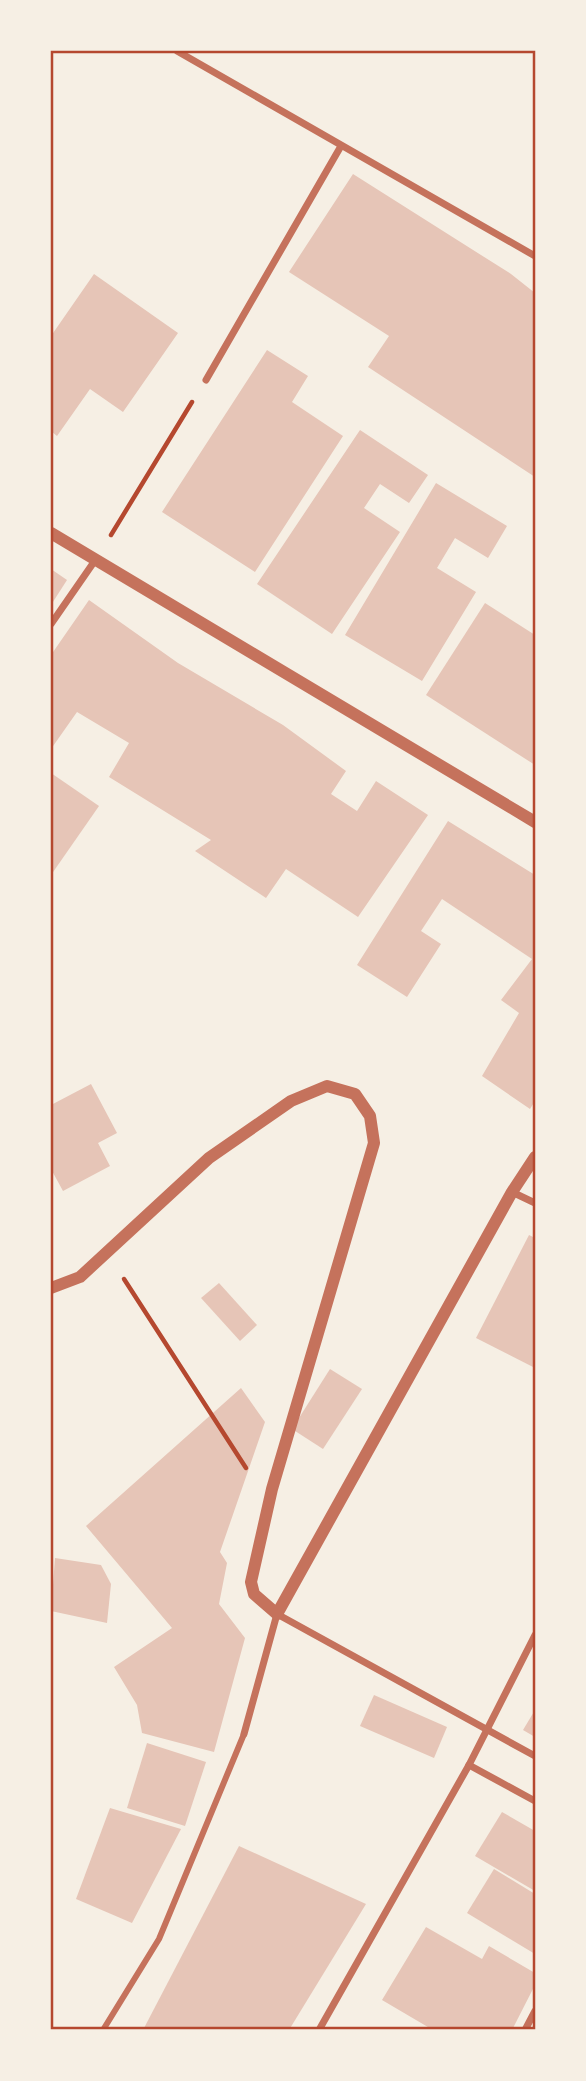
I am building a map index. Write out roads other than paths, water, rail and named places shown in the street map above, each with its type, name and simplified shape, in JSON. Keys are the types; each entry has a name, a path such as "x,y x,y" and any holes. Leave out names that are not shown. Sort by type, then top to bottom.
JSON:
{"street":[{"path":"177,51 535,257"},
{"path":"206,380 341,146"},
{"path":"51,533 535,822"},
{"path":"51,624 96,559"},
{"path":"51,1289 80,1277 209,1158 291,1101 327,1086 355,1094 370,1116 374,1143 272,1489 251,1582 254,1594 277,1614 535,1756"},
{"path":"103,2030 159,1939 244,1734 277,1614 512,1192 535,1157"},
{"path":"512,1192 535,1203"},
{"path":"319,2030 469,1765 535,1635"},
{"path":"469,1765 535,1801"},
{"path":"526,2030 535,2011"}]}
